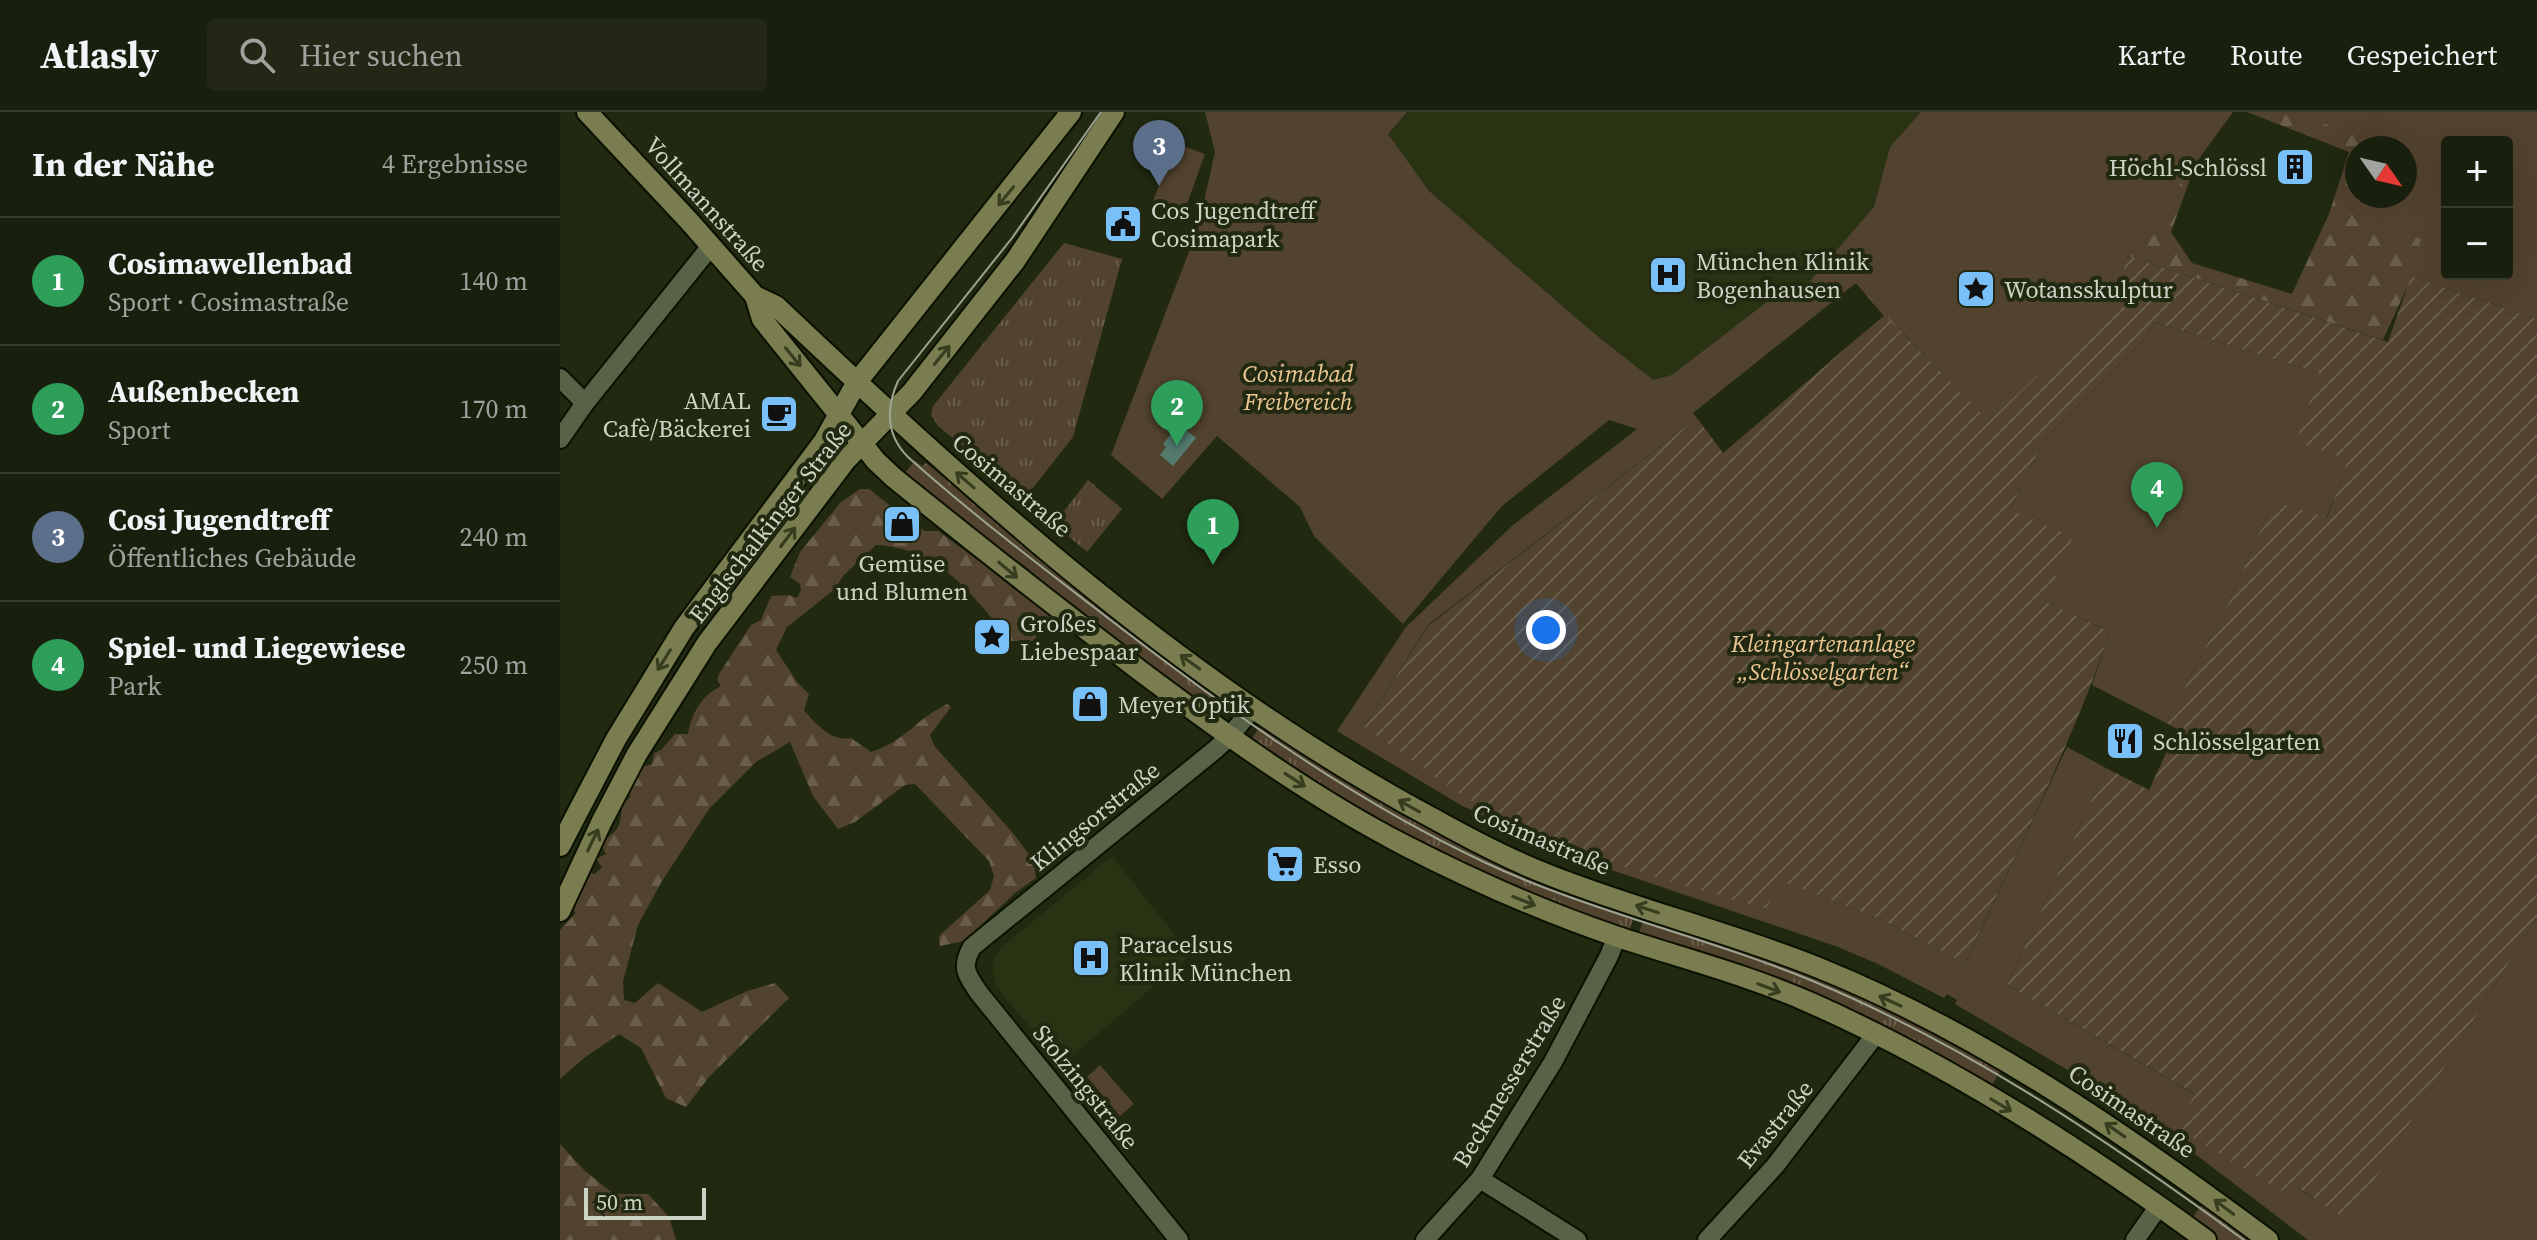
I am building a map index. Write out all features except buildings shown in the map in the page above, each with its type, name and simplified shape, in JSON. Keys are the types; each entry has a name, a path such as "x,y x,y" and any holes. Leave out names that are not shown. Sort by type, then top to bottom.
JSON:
{"main road":[{"name":"Vollmannstraße","path":"587,112 755,296 776,306 857,382"},
{"name":"Englschalkinger Straße","path":"560,846 612,747 684,628 824,441 857,382 1071,112"},
{"name":"Englschalkinger Straße","path":"560,911 602,821 664,710 707,643 835,475 950,346 1015,261 1114,112"},
{"name":"Vollmannstraße","path":"755,296 762,319 839,414"},
{"name":"Cosimastraße","path":"857,382 1024,532 1170,648 1253,708 1376,788 1440,823 1547,874 1749,941 1821,969 1974,1042 2081,1107 2268,1240"},
{"path":"839,414 893,477 1027,586 1229,737 1339,808 1404,845 1511,896 1617,936 1720,969 1794,997 1876,1034 2001,1105 2159,1206 2206,1240"},
{"path":"2159,1206 2179,1174"}],"street":[{"path":"560,439 585,403 711,246"},
{"path":"560,378 585,403"},
{"name":"Klingsorstraße","path":"965,959 972,947 1229,737 1253,708"},
{"name":"Beckmesserstraße","path":"1425,1240 1480,1179 1553,1062 1617,936"},
{"name":"Stolzingstraße","path":"965,959 966,972 979,993 1179,1240"},
{"name":"Evastraße","path":"1707,1240 1775,1166 1876,1034"},
{"path":"1480,1179 1577,1240"},
{"path":"2135,1240 2159,1206"}],"shaded area":[{"name":"München Klinik Bogenhausen","path":"1362,112 2040,112 1649,406 1448,231"},
{"name":"Paracelsus Klinik München","path":"1112,856 1191,955 1061,1065 996,986 993,961 1003,946"}],"green space":[{"name":"Cosimabad Freibereich","path":"1205,112 1407,112 1388,134 1429,191 1590,330 1653,380 1672,375 1776,295 1809,282 1874,207 1890,147 1921,112 2233,112 2128,256 2111,307 1988,422 1856,283 1693,413 1697,418 1428,625 1364,727 1478,804 1532,834 1766,909 1777,879 1880,919 1965,964 2067,747 2106,768 2007,985 2196,1095 2177,1128 2290,1196 2297,1188 2349,1220 2537,917 2537,1240 2308,1240 2170,1135 2095,1086 1955,1004 1957,1000 1947,994 1944,998 1838,947 1591,863 1530,839 1459,804 1337,731 1406,627 1513,525 1637,429 1609,420 1501,507 1403,624 1314,536 1300,507 1217,436 1162,499 1111,455 1198,228 1215,152"},
{"path":"2214,112 2171,232 2192,263 2292,294 2329,214 2345,164 2345,208 2417,208 2417,136 2345,136 2345,150 2247,112 2480,112 2454,136 2441,136 2441,274 2412,276 2383,340 2128,256 1830,361 1884,316 1856,283"},
{"path":"2285,112 2537,112 2537,319 2411,276 2421,239 2391,226 2372,213 2371,208 2417,208 2417,136 2363,136"},
{"path":"1175,143 1205,154 1183,215 1152,204"},
{"path":"1064,243 1122,259 1073,437 1025,498 938,426 931,415 933,406"},
{"name":"Kleingartenanlage „Schlösselgarten“","path":"2128,256 2388,342 2411,276 2537,319 2537,917 2349,1221 2298,1188 2291,1197 2176,1128 2195,1094 2007,985 2106,768 2149,790 2177,729 2166,723 2229,602 2273,501 2327,518 2348,459 2296,442 2319,373 2154,322 2145,339 2044,440 2010,509 2073,537 2045,601 2110,632 2060,759 1965,964 1880,919 1778,880 1767,909 1679,884 1534,834 1468,799 1364,727 1428,626 1697,418 1723,453 1885,315 1989,421 2111,306"},
{"path":"2154,322 2319,373 2349,459 2326,519 2273,501 2229,602 2166,723 2092,685 2110,632 2045,601 2010,509 2044,440 2145,339"},
{"path":"915,461 922,466 926,463 1050,563 1221,691 1206,711 1027,574 1030,570 1015,559 1011,561 902,476"},
{"path":"1088,480 1122,509 1087,552 1054,524"},
{"path":"860,489 869,489 925,531 938,531 1067,625 1065,636 1039,634 1033,641 1011,641 954,577 919,555 876,545 843,576 835,589 787,627 776,650 797,682 809,694 804,710 813,721 831,735 851,738 871,752 894,742 936,710 947,704 951,707 930,735 935,747 1013,833 1034,861 1036,878 1015,893 964,941 940,946 939,936 990,890 994,876 989,861 915,784 905,785 855,822 838,829 813,796 790,742 756,762 709,809 662,881 638,925 623,981 624,1000 635,1003 658,983 702,1012 747,991 775,983 789,998 709,1077 686,1107 666,1098 641,1048 619,1034 560,1079 560,930 575,914 574,903 579,888 584,888 587,872 595,874 602,867 596,859 606,854 600,842 617,828 622,805 631,796 627,793 636,773 652,764 654,753 661,750 675,734 688,734 698,706 721,686 717,680 719,674 751,625 761,620 771,596 797,598 800,584 790,577 800,552 841,502"},
{"path":"1261,725 1635,912 1628,936 1570,915 1402,837 1250,741"},
{"path":"1645,916 1710,935 1840,985 2003,1066 1988,1092 1950,1067 1637,938"},
{"path":"1100,1065 1134,1104 1120,1116 1087,1077"},
{"path":"560,1144 585,1171 614,1194 648,1194 669,1217 676,1240 560,1240"},
{"path":"2205,1200 2258,1240 2216,1240 2190,1221"}],"water":[{"path":"1179,424 1196,438 1173,466 1160,455 1166,447 1163,444"}],"tram line":[{"path":"1101,112 1012,238 898,381 891,401 890,420 895,439 908,457 998,532 1184,676 1280,744 1380,807 1431,836 1524,880 1774,966 1929,1036 1984,1066 2090,1132 2244,1240"}],"place":[{"name":"Höchl-Schlössl","path":"2295,167"},
{"name":"Cosi Jugendtreff","path":"1159,186"},
{"name":"Cos Jugendtreff Cosimapark","path":"1123,224"},
{"name":"München Klinik Bogenhausen","path":"1668,275"},
{"name":"Wotansskulptur","path":"1976,289"},
{"name":"AMAL Cafè/Bäckerei","path":"779,414"},
{"name":"Außenbecken","path":"1177,446"},
{"name":"Gemüse und Blumen","path":"902,524"},
{"name":"Spiel- und Liegewiese","path":"2157,528"},
{"name":"Cosimawellenbad","path":"1213,565"},
{"name":"Großes Liebespaar","path":"992,637"},
{"name":"Meyer Optik","path":"1090,704"},
{"name":"Schlösselgarten","path":"2125,741"},
{"name":"Esso","path":"1285,864"},
{"name":"Paracelsus Klinik München","path":"1091,958"}]}
